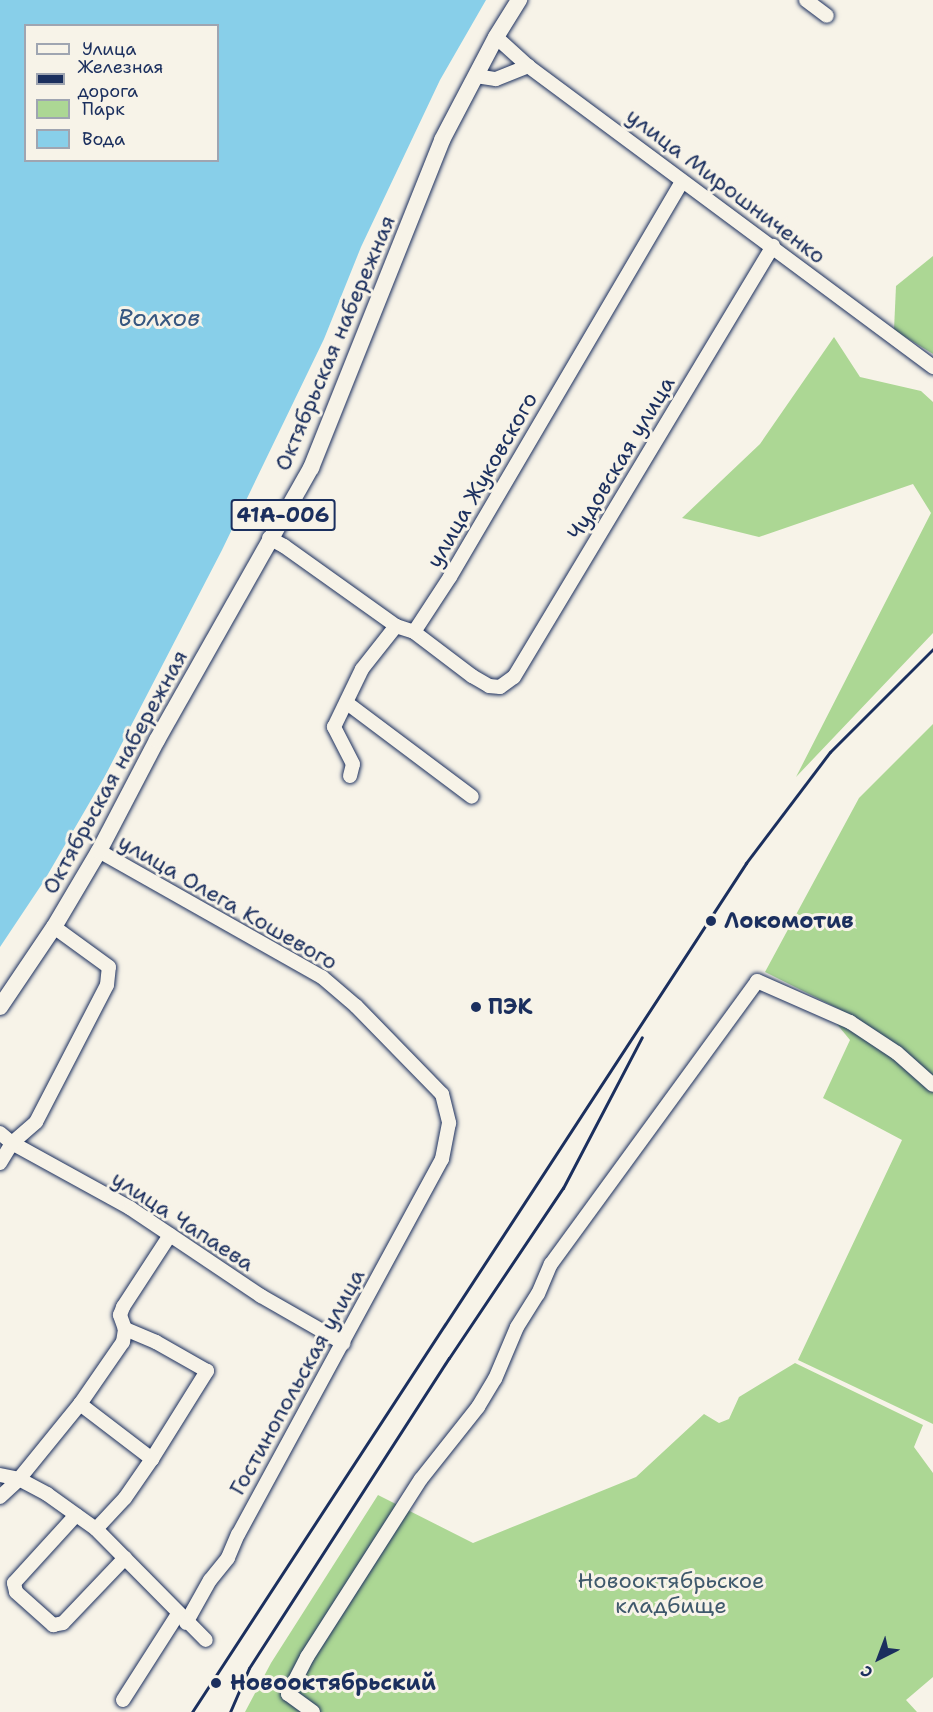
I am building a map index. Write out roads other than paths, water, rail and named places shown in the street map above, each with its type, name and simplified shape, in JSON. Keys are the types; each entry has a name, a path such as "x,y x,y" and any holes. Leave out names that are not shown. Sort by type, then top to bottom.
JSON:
{"main road":[{"name":"Октябрьская набережная","path":"0,1007 54,927 99,851 157,740 269,538 311,468 442,140 495,37 519,0"}],"street":[{"path":"806,0 827,16"},
{"name":"улица Мирошниченко","path":"495,37 528,66 682,182 773,246 933,368"},
{"path":"476,76 496,79 528,66"},
{"name":"улица Жуковского","path":"414,632 455,567 682,182"},
{"name":"Чудовская улица","path":"414,632 472,676 489,686 500,687 514,677 773,246"},
{"path":"269,538 284,546 396,626 414,632"},
{"path":"350,776 353,764 334,727 362,669 396,626"},
{"path":"347,703 472,797"},
{"name":"улица Олега Кошевого","path":"99,851 322,976 356,1006 442,1094 449,1123 442,1159"},
{"path":"0,1163 12,1143 36,1122 107,985 109,967 54,927"},
{"path":"313,1712 288,1694 307,1657 422,1479 478,1407 495,1379 518,1327 538,1294 551,1264 757,981 850,1022 897,1053 933,1085"},
{"name":"улица Чапаева","path":"0,1133 12,1143 130,1208 261,1296 343,1343"},
{"name":"Гостинопольская улица","path":"123,1700 228,1558 238,1534 442,1159"},
{"path":"0,1497 19,1479 80,1404 123,1342 125,1329 120,1315 123,1307 170,1235"},
{"path":"96,1529 125,1498 207,1371 156,1342 125,1329"},
{"path":"80,1404 152,1459"},
{"path":"0,1475 19,1479 47,1494 96,1529 206,1640"},
{"path":"76,1515 14,1583 16,1592 23,1599 53,1625 63,1623 125,1558"}],"water":[{"name":"Волхов","path":"0,0 486,0 440,80 361,247 324,339 222,550 105,776 44,881 0,947"}],"railway":[{"path":"192,1712 746,863 830,752 933,649"},
{"path":"230,1712 249,1668 449,1358 563,1188 642,1037"}],"place":[{"name":"Локомотив","path":"711,921"},
{"name":"ПЭК","path":"476,1007"},
{"name":"Новооктябрьский","path":"216,1683"}],"park label":[{"name":"Новооктябрьское кладбище","path":"671,1592"}]}
